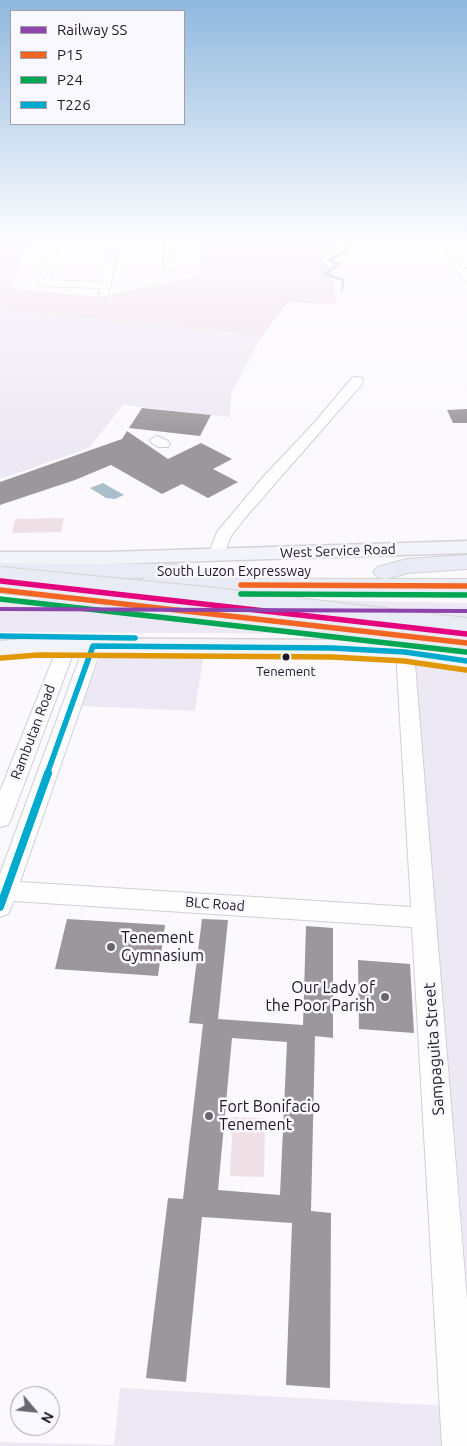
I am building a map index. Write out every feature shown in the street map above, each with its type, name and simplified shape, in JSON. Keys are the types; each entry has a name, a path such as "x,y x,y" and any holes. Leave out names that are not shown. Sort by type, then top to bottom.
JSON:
{"highway":[{"path":"386,572 407,566 467,562"},
{"name":"South Luzon Expressway","path":"0,570 467,571"},
{"path":"0,580 156,595 467,631"},
{"path":"41,584 467,600"},
{"name":"South Luzon Expressway","path":"0,585 467,586"},
{"path":"0,590 55,594 199,614 467,643"}],"main road":[{"name":"West Service Road","path":"0,558 216,556 467,546"},
{"path":"0,636 331,639 405,643 467,652"},
{"path":"0,649 26,646 332,648 405,652 467,661"}],"street":[{"path":"216,556 223,536 239,515 357,381"},
{"name":"Rambutan Road","path":"0,819 67,646"},
{"name":"Rambutan Road","path":"3,899 93,646"},
{"name":"Sampaguita Street","path":"405,652 425,918 460,1331 460,1446"},
{"name":"BLC Road","path":"3,899 425,918"}],"shaded area":[{"path":"0,304 286,304 262,336 0,309"},
{"path":"0,309 262,336 231,394 230,417 123,405 89,448 0,479"},
{"path":"64,518 61,532 12,533 15,519"},
{"path":"0,598 467,603 467,635 0,632"},
{"path":"102,652 204,653 195,711 81,706"},
{"path":"424,661 467,668 467,1281 420,736 416,666"},
{"path":"233,1117 265,1118 264,1177 230,1176"},
{"path":"120,1388 449,1406 450,1446 0,1446 0,1442 114,1445"}],"water":[{"path":"103,483 124,495 115,499 106,498 90,488"}],"building":[{"path":"142,408 211,415 200,436 129,428"},
{"path":"467,409 467,423 453,423 447,410"},
{"path":"127,431 168,459 201,443 232,459 213,469 238,482 208,498 182,484 162,494 111,465 75,480 0,505 0,482 122,439"},
{"name":"Tenement Gymnasium","path":"67,919 165,925 158,976 55,969"},
{"name":"Fort Bonifacio Tenement","path":"202,919 228,920 218,1019 303,1025 306,926 333,928 333,1038 315,1036 311,1211 331,1213 330,1388 286,1385 292,1223 202,1217 186,1382 146,1378 168,1198 183,1199 203,1024 189,1023","holes":["232,1038 287,1042 280,1195 218,1190"]},
{"name":"Our Lady of the Poor Parish","path":"358,960 410,964 414,1033 359,1029"}],"rail line":[{"name":"SS","path":"0,609 467,611"}],"transit line":[{"path":"1,581 467,634"},
{"name":"P15","path":"241,585 467,586"},
{"name":"P15","path":"0,590 467,643"},
{"name":"P24","path":"241,594 467,595"},
{"name":"P24","path":"0,599 466,652"},
{"name":"T226","path":"0,636 135,638"},
{"name":"T226","path":"0,907 93,646 332,648 405,652 467,661"},
{"path":"1,658 38,655 332,657 404,661 466,670"}],"place":[{"name":"Tenement","path":"286,657"},
{"name":"Tenement Gymnasium","path":"111,947"},
{"name":"Our Lady of the Poor Parish","path":"385,997"},
{"name":"Fort Bonifacio Tenement","path":"209,1116"}]}
